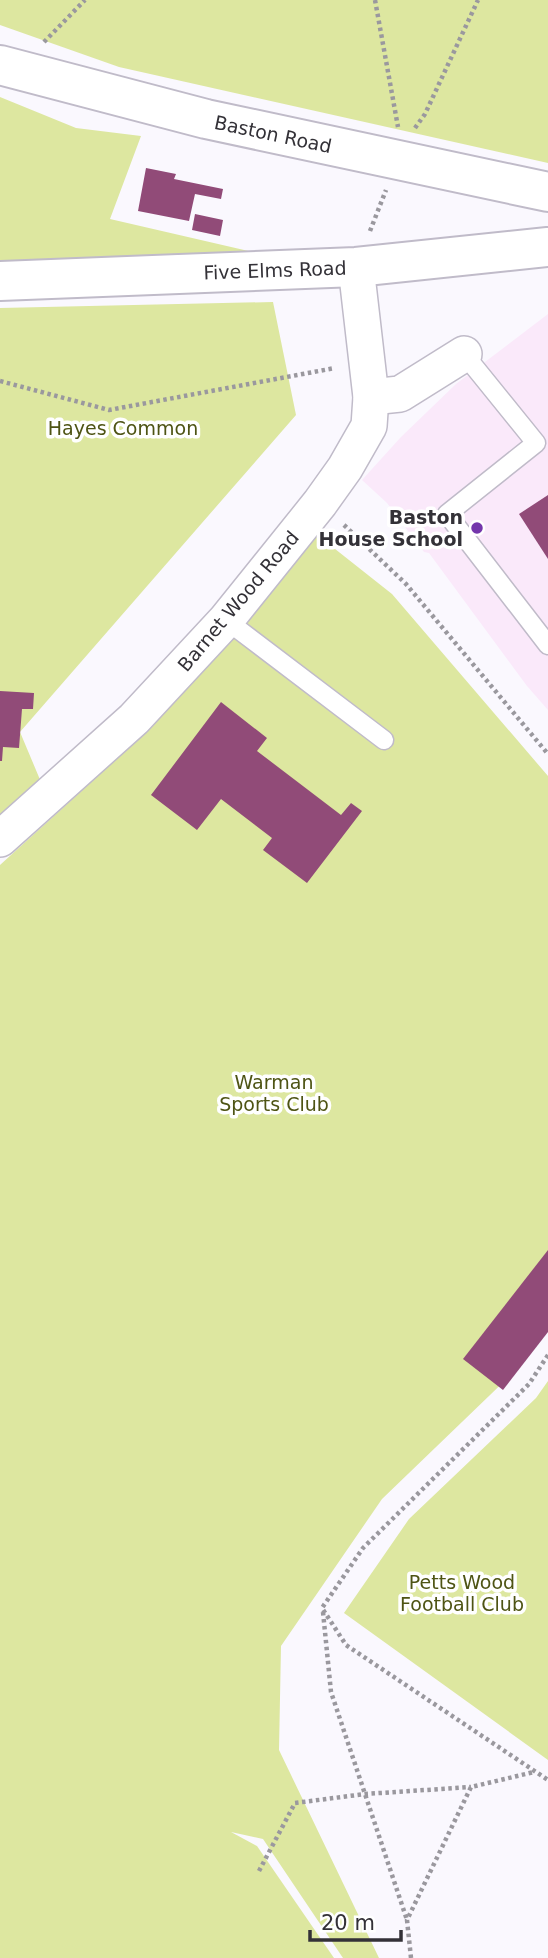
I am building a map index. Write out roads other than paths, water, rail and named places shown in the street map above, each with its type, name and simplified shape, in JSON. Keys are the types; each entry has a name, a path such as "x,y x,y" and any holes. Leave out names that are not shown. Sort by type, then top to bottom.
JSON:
{"main road":[{"name":"Baston Road","path":"0,65 232,125 548,192"},
{"name":"Five Elms Road","path":"0,281 356,267 548,247"}],"street":[{"name":"Barnet Wood Road","path":"0,839 134,719 226,620 345,468 369,425 371,397 356,267"},
{"path":"371,397 400,394 464,354"}],"lane":[{"path":"464,354 536,443 447,514 548,645"},
{"path":"226,620 384,740"}],"place":[{"name":"Baston House School","path":"477,528"}],"park label":[{"name":"Hayes Common","path":"123,428"},
{"name":"Warman Sports Club","path":"274,1093"},
{"name":"Petts Wood Football Club","path":"462,1593"}]}
